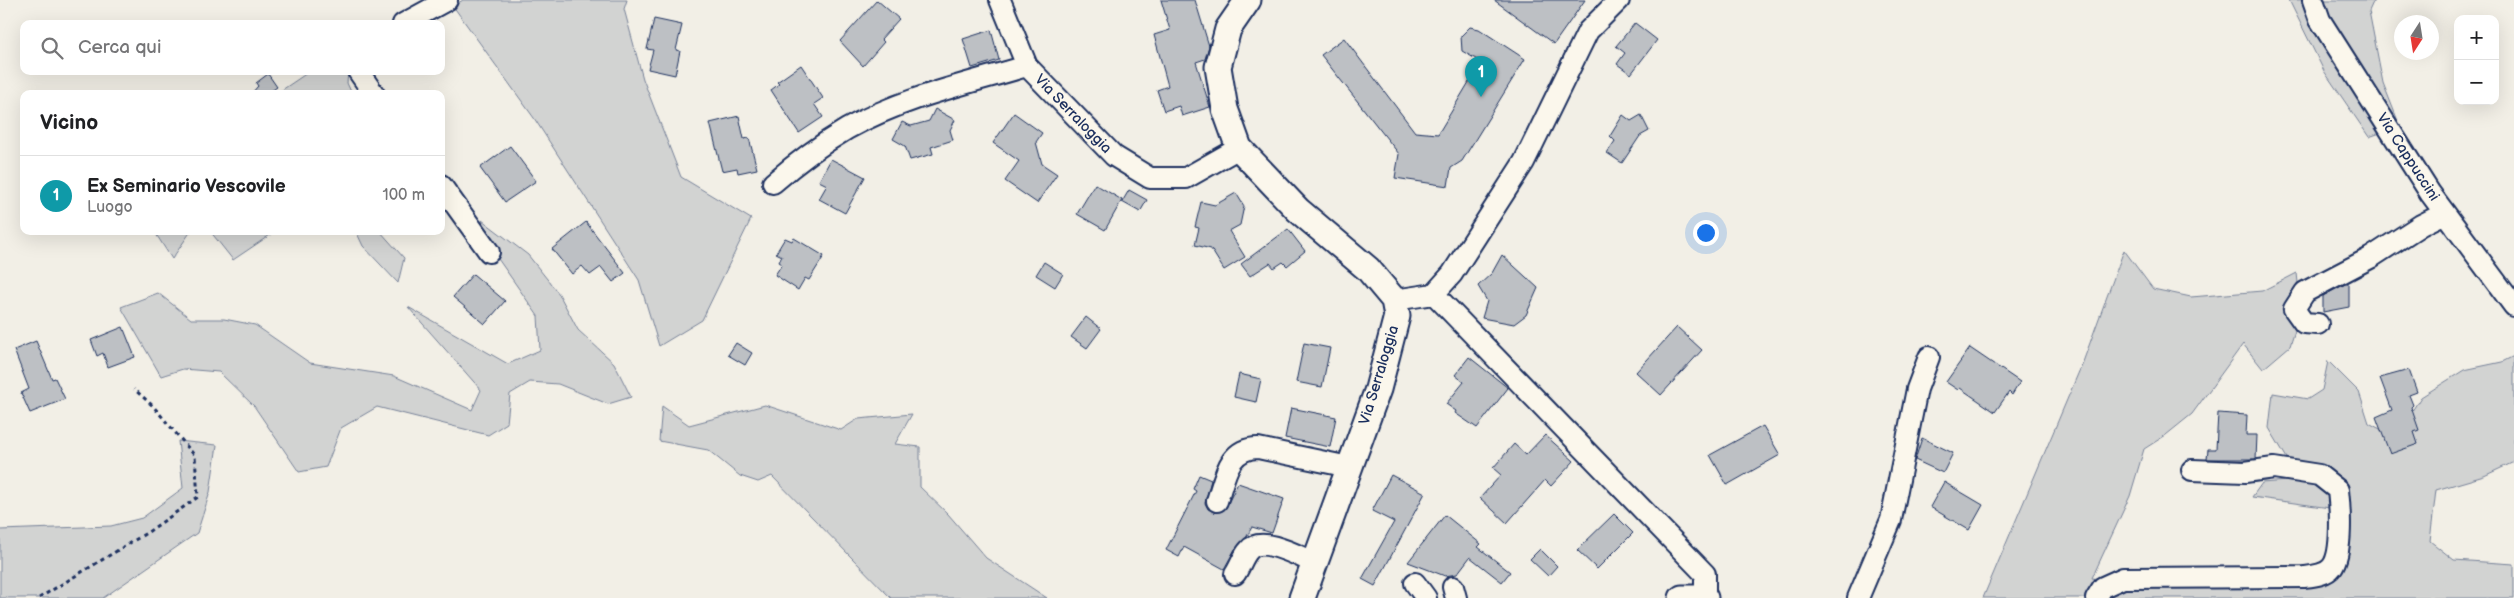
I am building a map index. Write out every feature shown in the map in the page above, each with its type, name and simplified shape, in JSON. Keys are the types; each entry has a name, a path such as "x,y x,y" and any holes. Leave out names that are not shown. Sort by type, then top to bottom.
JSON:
{"main road":[{"path":"1248,0 1228,29 1218,68 1225,109 1239,148 1298,210 1368,269 1394,300"},
{"name":"Via Serraloggia","path":"1302,598 1389,351 1397,316 1394,300"},
{"path":"1682,598 1705,598"}],"street":[{"path":"410,20 447,0"},
{"name":"Via Serraloggia","path":"1000,0 1027,66 1114,156 1150,178 1186,178 1239,148"},
{"path":"1394,300 1434,294 1452,274 1524,162 1588,30 1619,0"},
{"name":"Via Cappuccini","path":"2313,0 2320,20 2445,213 2514,306"},
{"path":"773,183 806,156 848,129 912,100 1027,66"},
{"path":"361,75 371,90"},
{"path":"445,191 489,252"},
{"path":"2318,324 2304,323 2294,309 2305,292 2370,258 2421,225 2445,213"},
{"path":"1434,294 1705,574 1705,598"},
{"path":"1858,598 1891,520 1916,389 1929,357"},
{"path":"1217,501 1230,463 1247,448 1258,448 1349,467"},
{"path":"2096,598 2103,587 2123,578 2304,577 2318,576 2332,568 2338,556 2338,490 2319,475 2274,468 2245,472 2192,470"},
{"path":"1235,574 1249,549 1262,544 1315,563"}],"path":[{"path":"39,598 148,532 198,498 195,456 153,406 134,389"}],"shaded area":[{"path":"463,0 627,0 624,9 643,79 681,177 751,219 702,320 659,346 639,280 534,118 453,6"},
{"path":"2289,0 2374,0 2369,11 2383,83 2400,126 2369,137 2324,71"},
{"path":"304,75 348,75 347,83 350,90 282,90"},
{"path":"482,220 528,255 559,294 578,330 614,363 631,397 608,404 558,384 530,382 510,394 507,423 488,435 377,407 341,428 326,467 299,472 254,406 219,372 183,369 161,376 121,307 158,293 191,319 224,319 255,325 310,363 394,376 472,410 481,390 408,307 508,364 540,350 538,316 489,246"},
{"path":"157,235 188,235 172,259"},
{"path":"213,235 270,235 233,260"},
{"path":"358,235 384,235 404,258 398,283 363,246"},
{"path":"2124,250 2153,289 2191,297 2262,291 2297,273 2301,312 2290,346 2263,369 2243,344 2192,414 2166,435 2144,449 2130,496 2092,578 2164,587 2325,583 2344,510 2252,497 2262,483 2300,480 2269,428 2273,393 2308,399 2322,390 2328,361 2359,392 2369,423 2395,437 2421,397 2464,370 2502,362 2514,356 2514,462 2484,476 2436,490 2430,541 2454,560 2514,564 2514,598 1983,598 2083,362"},
{"path":"765,405 841,430 858,419 912,414 895,444 920,447 920,487 948,514 986,558 1047,598 891,598 772,476 758,482 740,476 708,450 659,441 662,406 689,425"},
{"path":"178,441 217,445 210,492 197,533 103,598 0,598 0,530 111,526 142,518 183,488"}],"building":[{"path":"877,0 899,19 881,39 884,42 863,66 840,41"},
{"path":"1161,0 1195,0 1209,46 1205,59 1196,62 1210,107 1182,116 1179,106 1164,111 1157,90 1168,86 1154,35 1170,30"},
{"path":"1494,0 1585,0 1554,44"},
{"path":"654,19 682,25 676,50 680,51 675,75 648,69 653,50 647,49"},
{"path":"1635,23 1657,40 1631,74 1617,64 1625,53 1616,46"},
{"path":"1470,27 1479,29 1525,59 1462,161 1451,168 1448,186 1395,178 1399,154 1321,55 1344,38 1415,132 1438,134 1481,62 1462,51 1461,36"},
{"path":"991,30 999,60 972,68 963,39"},
{"path":"801,65 823,98 814,104 823,117 799,133 771,90 779,84 777,82"},
{"path":"269,75 277,87 273,90 254,90 258,86 256,83"},
{"path":"935,109 955,120 950,130 953,140 931,147 933,154 910,160 905,146 893,139 902,122 911,126 929,121"},
{"path":"1014,113 1042,133 1036,142 1042,164 1057,174 1037,203 1005,181 1019,161 993,143"},
{"path":"1623,115 1631,121 1641,115 1649,131 1640,136 1622,163 1607,153 1615,141 1610,136"},
{"path":"739,116 744,139 749,138 757,169 738,173 737,168 722,171 710,123"},
{"path":"510,146 536,181 505,202 480,168"},
{"path":"831,159 865,177 845,213 819,199 827,185 819,181"},
{"path":"1095,184 1122,200 1105,230 1077,214"},
{"path":"1129,190 1147,200 1140,212 1122,202"},
{"path":"1236,193 1244,206 1240,225 1229,231 1245,257 1224,270 1211,249 1195,245 1199,228 1195,227 1201,202 1215,205"},
{"path":"586,222 625,273 613,282 601,267 590,275 582,266 572,274 552,249"},
{"path":"1288,229 1305,251 1287,266 1283,262 1274,268 1270,263 1250,276 1241,264"},
{"path":"785,238 792,241 794,238 824,256 809,280 805,278 798,290 775,275 782,264 779,262 782,256 776,253"},
{"path":"1502,255 1538,288 1526,315 1514,324 1482,318 1487,301 1478,286 1492,273"},
{"path":"1044,262 1063,274 1055,287 1036,275"},
{"path":"473,274 505,301 485,324 453,297"},
{"path":"2345,284 2349,284 2349,307 2323,312 2323,296"},
{"path":"1086,317 1101,329 1087,348 1071,337"},
{"path":"123,327 135,357 108,367 103,353 97,356 91,340"},
{"path":"1677,327 1702,350 1661,395 1636,372"},
{"path":"36,341 52,379 55,378 65,399 30,413 21,393 29,389 14,350"},
{"path":"736,343 752,353 745,365 728,355"},
{"path":"1304,343 1330,348 1322,387 1296,382"},
{"path":"1970,348 2020,382 2012,395 2009,392 1995,412 1960,388 1958,390 1946,382"},
{"path":"1469,357 1508,388 1477,428 1455,413 1456,411 1446,404 1464,382 1455,375"},
{"path":"2409,370 2417,392 2409,395 2419,430 2414,432 2418,444 2390,454 2376,417 2392,410 2380,378"},
{"path":"1239,374 1261,379 1256,402 1234,397"},
{"path":"1291,408 1336,417 1330,447 1285,438"},
{"path":"2218,413 2247,415 2246,435 2257,435 2256,459 2207,459 2208,449 2216,449"},
{"path":"1763,426 1780,455 1727,485 1710,455"},
{"path":"1545,435 1574,461 1551,486 1545,480 1507,523 1480,498 1501,475 1493,468 1514,444 1526,455"},
{"path":"1922,438 1953,453 1943,473 1915,460"},
{"path":"1199,475 1211,480 1205,503 1208,509 1214,512 1225,509 1238,483 1284,499 1272,533 1252,527 1246,538 1235,549 1224,569 1184,547 1179,557 1166,550 1196,491 1193,489"},
{"path":"1391,475 1425,493 1375,586 1362,579 1394,522 1372,511"},
{"path":"1944,482 1983,505 1969,530 1930,507"},
{"path":"1614,514 1633,533 1597,569 1577,550"},
{"path":"1445,515 1481,544 1478,547 1510,572 1502,582 1470,557 1457,574 1445,576 1408,562"},
{"path":"1540,549 1557,566 1548,576 1530,559"}],"place":[{"name":"Ex Seminario Vescovile","path":"1481,97"}]}
